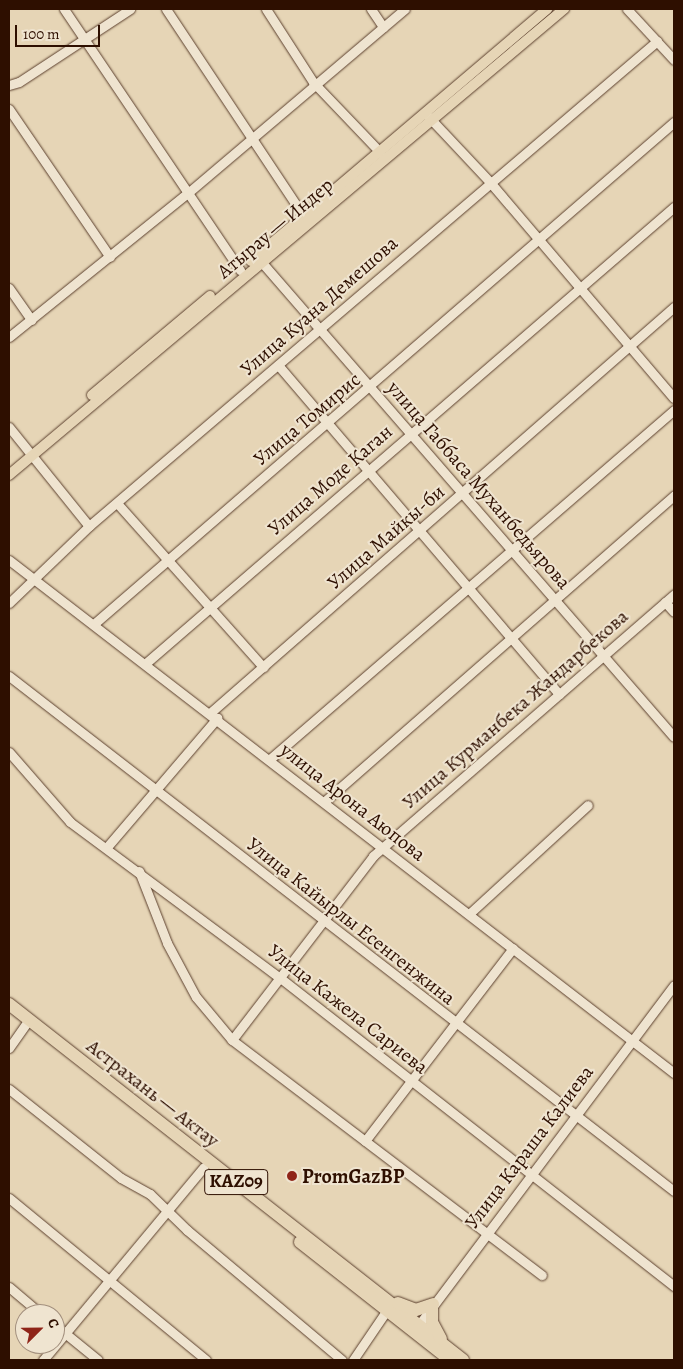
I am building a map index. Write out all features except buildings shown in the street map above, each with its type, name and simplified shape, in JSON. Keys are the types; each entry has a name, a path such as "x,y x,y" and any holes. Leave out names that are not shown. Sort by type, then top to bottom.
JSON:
{"highway":[{"name":"Астрахань — Актау","path":"9,1004 27,1023 204,1166 389,1307"},
{"name":"Астрахань — Актау","path":"9,1014 27,1023 416,1328 450,1360"},
{"path":"389,1307 416,1310 432,1305 432,1322 447,1347"},
{"name":"Астрахань — Актау","path":"416,1328 464,1360"}],"main road":[{"name":"Атырау — Индер","path":"9,475 28,453 240,270 259,259 304,217 380,152 429,117 547,9"},
{"name":"Атырау — Индер","path":"9,466 28,453 429,117 564,9"}],"street":[{"path":"64,9 240,270"},
{"path":"9,85 19,82 130,9"},
{"path":"166,9 304,217"},
{"path":"266,9 316,84 380,152"},
{"path":"371,9 383,27"},
{"path":"9,337 189,192 405,9"},
{"path":"627,9 674,60"},
{"name":"Улица Куана Демешова","path":"9,604 32,578 89,526 320,329 489,181 657,41"},
{"path":"9,109 110,257"},
{"path":"429,117 489,181 674,398"},
{"name":"Улица Томирис","path":"95,623 371,388 674,122"},
{"name":"Улица Моде Каган","path":"146,663 674,207"},
{"name":"улица Габбаса Муханбедьярова","path":"259,259 674,737"},
{"path":"9,288 32,320"},
{"name":"Улица Майкы-би","path":"107,847 214,715 263,667 674,307"},
{"path":"278,365 420,529 466,588 559,694"},
{"path":"270,759 674,410"},
{"path":"9,427 28,453 89,526"},
{"path":"325,801 556,601 674,495"},
{"path":"117,503 167,562 263,667"},
{"name":"улица Арона Аюпова","path":"9,560 95,623 325,801 382,848 674,1073"},
{"name":"Улица Курманбека Жандарбекова","path":"232,1040 279,977 382,848 674,594"},
{"path":"665,602 674,612"},
{"name":"Улица Кайырлы Есенгенжина","path":"9,676 322,922 674,1191"},
{"name":"Улица Кажела Сариева","path":"9,752 70,822 107,847 279,977 674,1286"},
{"path":"468,914 588,805"},
{"path":"138,871 167,943 196,997 232,1040 542,1275"},
{"path":"365,1141 454,1022 513,948"},
{"name":"Улица Караша Калиева","path":"416,1328 631,1039 674,985"},
{"path":"9,1048 27,1023"},
{"path":"9,1089 121,1178 167,1208 187,1230 342,1360"},
{"path":"43,1360 66,1334 107,1280 204,1166"},
{"path":"9,1198 206,1360"},
{"path":"9,1287 29,1304"},
{"path":"353,1360 389,1307"},
{"path":"66,1334 98,1360"}],"place":[{"name":"PromGazBP","path":"292,1176"}]}
